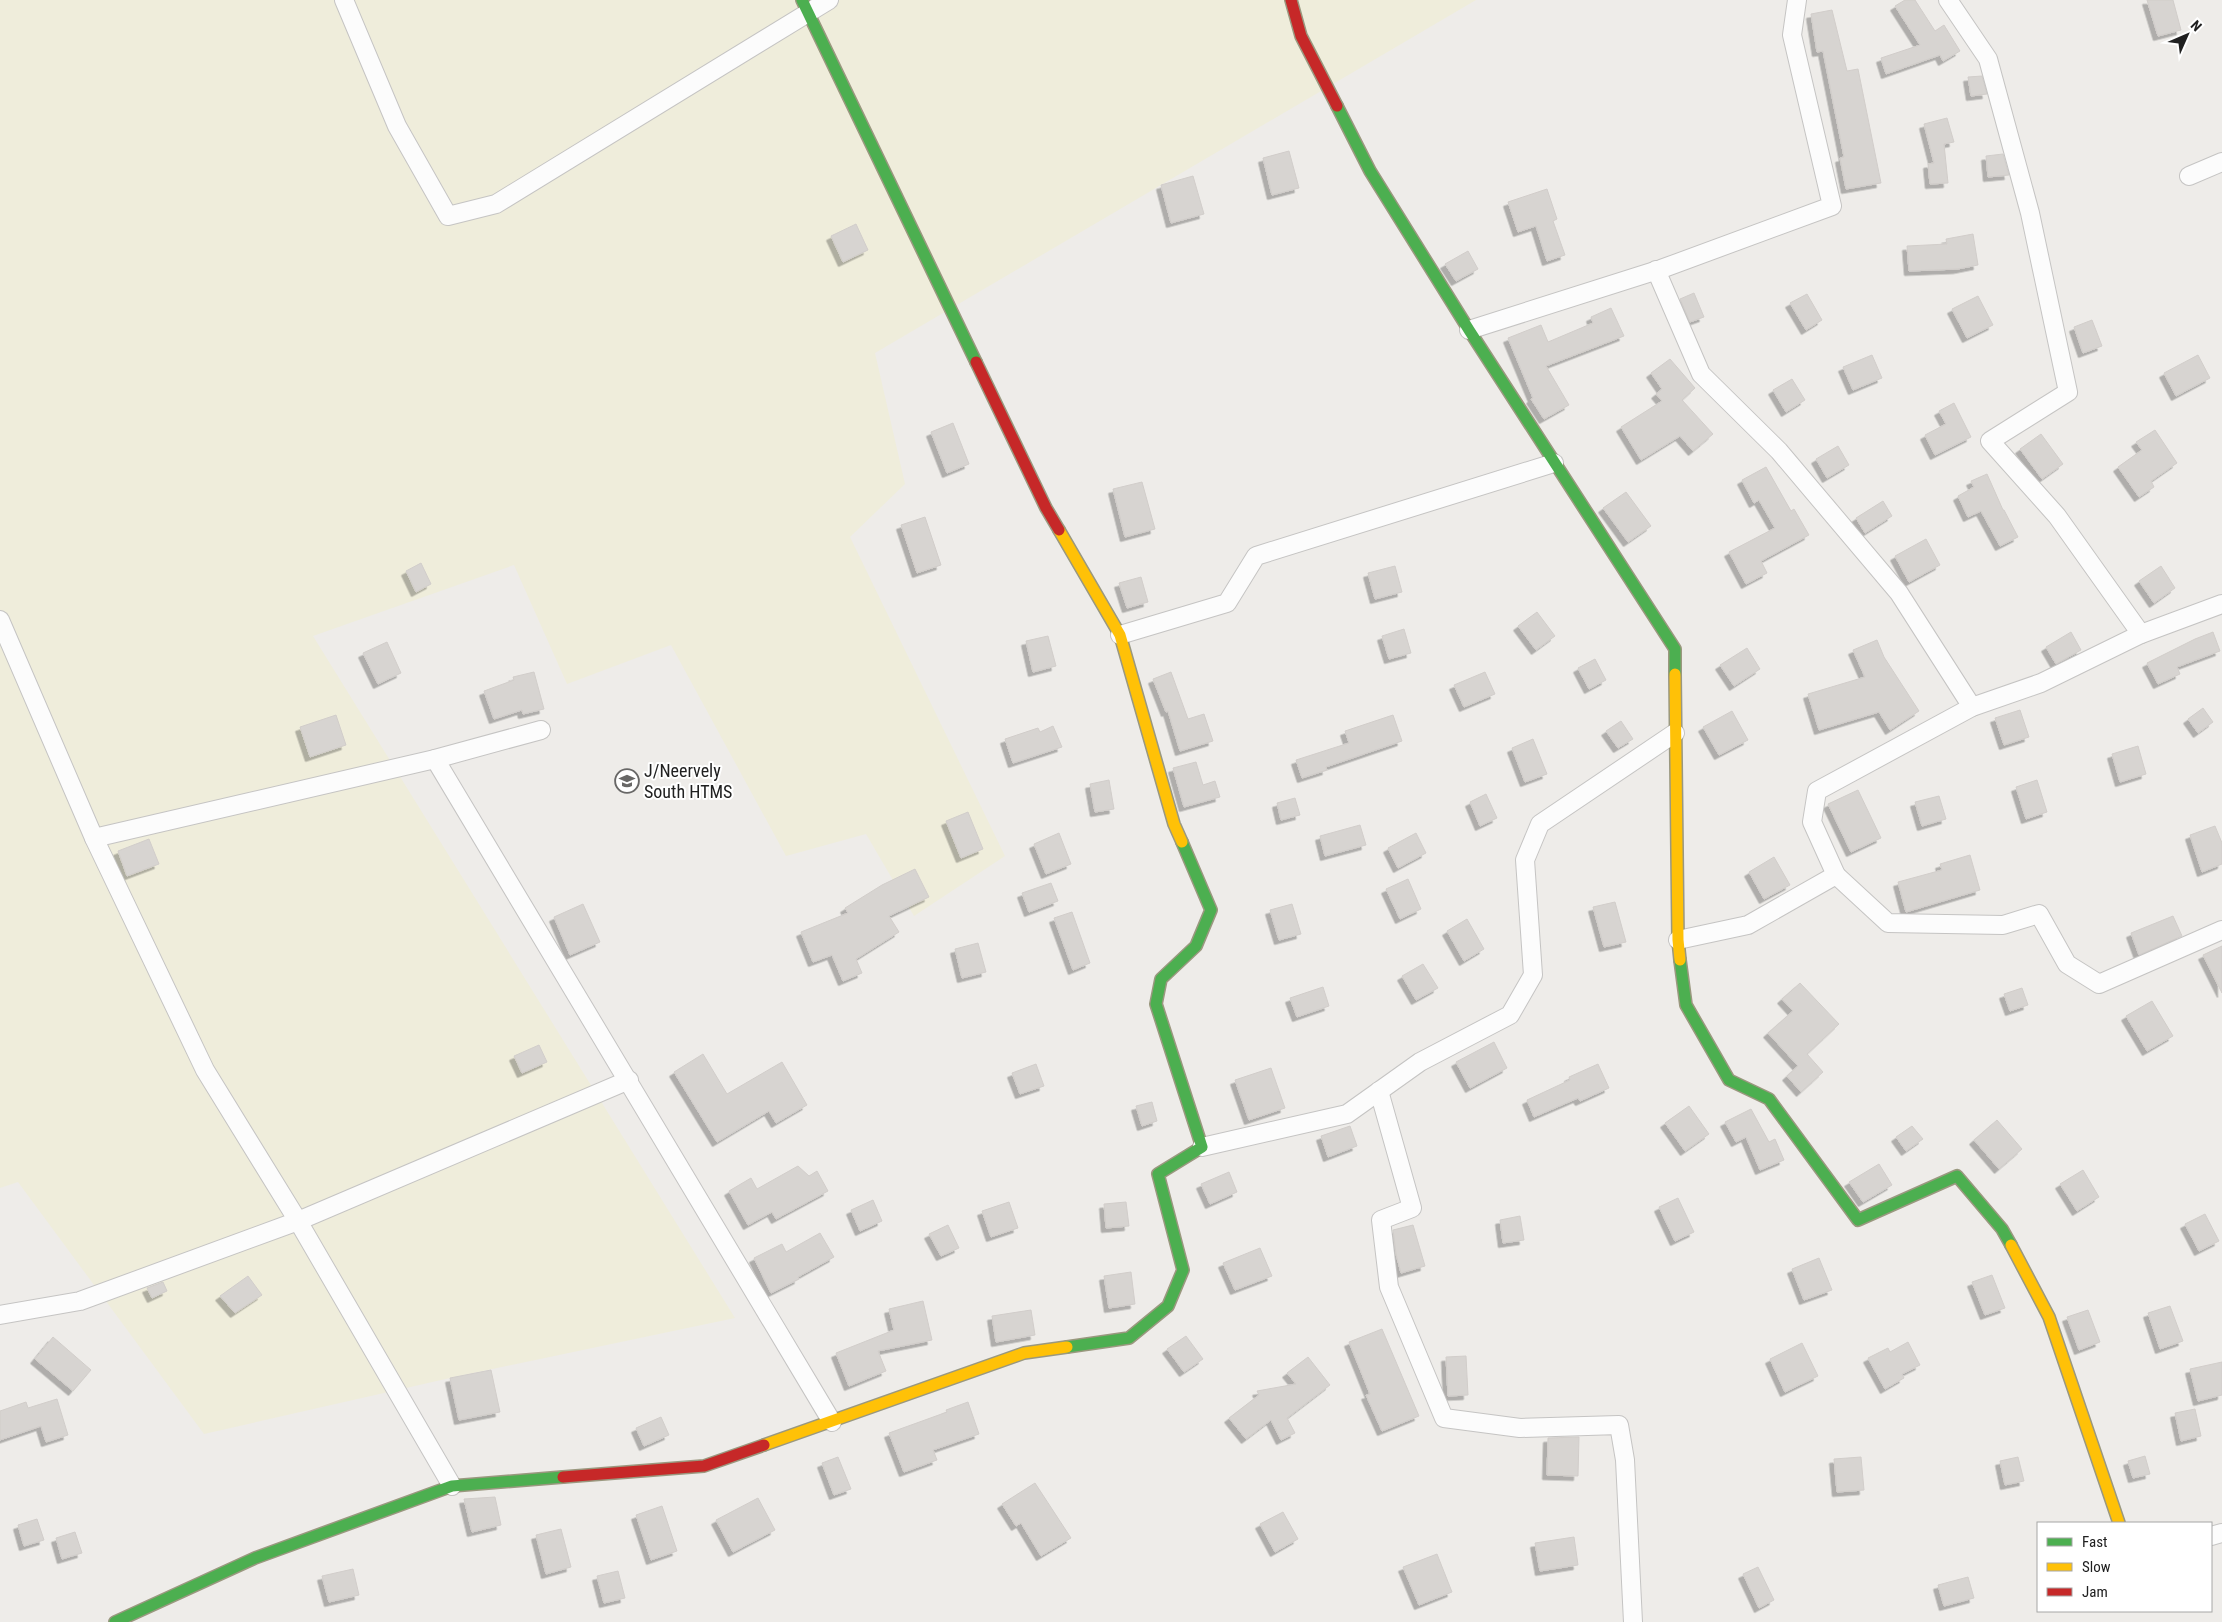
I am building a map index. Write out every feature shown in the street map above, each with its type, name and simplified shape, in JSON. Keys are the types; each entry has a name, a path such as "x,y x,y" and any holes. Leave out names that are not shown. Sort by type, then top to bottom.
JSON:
{"street":[{"path":"344,0 397,126 448,216 496,204 804,7 829,0"},
{"path":"1291,0 1301,36 1370,171 1469,330 1675,649 1678,940 1686,1005 1729,1080 1769,1099 1858,1220 1957,1176 2002,1228 2049,1317 2119,1522"},
{"path":"1469,330 1656,270 1832,206 1792,35 1797,0"},
{"path":"1948,0 1988,59 2030,213 2068,392 1990,440 2057,516 2141,634"},
{"path":"804,7 1046,508 1120,635 1174,824 1212,910 1196,946 1160,978 1156,1004 1202,1147"},
{"path":"2189,176 2222,162"},
{"path":"1656,270 1701,374 1779,451 1899,593 1972,707"},
{"path":"1120,635 1227,603 1256,556 1554,463"},
{"path":"2222,604 2141,634 2041,683 1972,707 1817,792 1812,822 1836,875 1888,923 2003,925 2040,914 2067,964 2099,984 2222,930"},
{"path":"0,620 94,838 205,1070 298,1221 452,1486"},
{"path":"94,838 435,759 541,730"},
{"path":"115,1622 255,1558 452,1486 704,1466 1024,1353 1129,1338 1168,1306 1183,1270 1158,1174 1202,1147 1347,1114 1420,1062 1510,1015 1533,975 1525,860 1540,824 1675,733"},
{"path":"435,759 629,1080 832,1422"},
{"path":"1678,940 1748,924 1836,875"},
{"path":"0,1315 10,1315 80,1301 298,1221 629,1080"},
{"path":"1379,1091 1412,1208 1381,1220 1389,1287 1444,1418 1520,1428 1619,1425 1625,1460 1633,1622"}],"shaded area":[{"path":"0,0 1476,0 875,353 905,484 850,537 1005,856 914,916 866,834 786,856 671,645 567,684 514,565 313,636 735,1318 450,1378 204,1434 18,1182 0,1188"}],"building":[{"path":"1905,0 1915,0 1935,31 1944,25 1960,51 1943,61 1940,55 1886,74 1881,58 1920,45 1895,6"},
{"path":"2147,0 2173,0 2181,30 2158,36"},
{"path":"1832,10 1847,71 1858,69 1881,183 1846,189 1840,158 1844,157 1823,51 1817,52 1811,14"},
{"path":"1982,76 1987,94 1971,96 1968,77"},
{"path":"1947,118 1954,142 1944,144 1948,183 1930,184 1928,164 1934,163 1924,124"},
{"path":"1289,151 1299,188 1272,195 1263,158"},
{"path":"2003,154 2009,175 1988,177 1986,156"},
{"path":"1193,176 1204,214 1171,223 1161,185"},
{"path":"1547,189 1557,219 1553,221 1565,255 1547,261 1536,226 1518,232 1508,202"},
{"path":"856,224 868,250 843,262 831,236"},
{"path":"1973,234 1978,265 1958,269 1909,271 1907,246 1947,244 1946,239"},
{"path":"1468,251 1478,269 1456,281 1445,264"},
{"path":"1694,293 1704,317 1690,322 1680,299"},
{"path":"1807,294 1822,320 1806,330 1790,303"},
{"path":"1978,296 1993,325 1967,338 1952,309"},
{"path":"1611,308 1624,336 1546,366 1569,405 1544,419 1531,399 1533,398 1508,338 1541,325 1548,342 1593,323 1591,317"},
{"path":"2092,320 2102,346 2083,353 2074,327"},
{"path":"1872,355 1882,378 1853,390 1843,367"},
{"path":"2198,355 2210,378 2176,396 2164,373"},
{"path":"1670,359 1695,388 1682,400 1713,434 1693,451 1680,436 1641,460 1621,427 1662,401 1656,394 1662,389 1651,373"},
{"path":"1792,379 1805,400 1786,412 1773,390"},
{"path":"1954,403 1971,437 1935,455 1925,435 1946,424 1939,411"},
{"path":"953,423 969,464 947,473 931,432"},
{"path":"2155,430 2177,463 2151,481 2154,487 2139,497 2118,467 2142,450 2136,442"},
{"path":"2041,434 2063,464 2042,479 2020,449"},
{"path":"1838,446 1849,465 1827,478 1816,459"},
{"path":"1766,467 1791,511 1794,509 1809,535 1761,561 1767,573 1746,584 1729,552 1775,528 1759,500 1754,503 1742,480"},
{"path":"1987,474 2003,510 2018,537 2000,546 1981,511 1968,517 1958,496 1974,487 1971,481"},
{"path":"1142,482 1155,529 1125,537 1113,489"},
{"path":"1626,492 1651,526 1628,542 1603,508"},
{"path":"1883,501 1892,516 1865,533 1856,518"},
{"path":"925,517 941,565 917,573 901,525"},
{"path":"1926,539 1940,565 1909,582 1895,556"},
{"path":"421,563 431,584 416,592 406,571"},
{"path":"1395,566 1402,592 1375,599 1368,573"},
{"path":"2161,566 2175,588 2154,603 2139,581"},
{"path":"1141,577 1148,602 1127,608 1119,583"},
{"path":"1537,612 1555,636 1536,650 1518,626"},
{"path":"1404,629 1411,653 1389,659 1382,636"},
{"path":"2071,632 2081,650 2056,664 2046,647"},
{"path":"2213,632 2220,651 2177,667 2180,674 2158,684 2147,663"},
{"path":"1048,636 1056,666 1033,672 1026,641"},
{"path":"1877,640 1884,657 1919,711 1890,730 1879,712 1819,730 1808,694 1865,677 1853,650"},
{"path":"387,642 401,673 378,684 363,653"},
{"path":"1747,648 1760,669 1734,686 1720,665"},
{"path":"1595,659 1606,680 1589,689 1578,668"},
{"path":"534,672 544,709 523,714 522,710 494,719 484,691 514,680 513,677"},
{"path":"1171,672 1188,719 1204,714 1213,741 1180,751 1168,711 1166,712 1153,679"},
{"path":"1485,672 1495,694 1464,707 1454,685"},
{"path":"2203,708 2213,722 2198,733 2188,719"},
{"path":"2020,710 2029,737 2004,745 1995,718"},
{"path":"1732,711 1748,740 1719,755 1703,727"},
{"path":"336,715 346,745 310,757 300,727"},
{"path":"1393,715 1402,741 1326,767 1327,770 1302,778 1296,760 1349,743 1345,731"},
{"path":"1621,721 1633,739 1618,748 1606,731"},
{"path":"1053,726 1062,747 1013,763 1005,739 1038,728 1040,732"},
{"path":"1533,739 1547,774 1525,782 1512,748"},
{"path":"2138,746 2146,774 2120,782 2112,754"},
{"path":"1196,762 1203,785 1215,781 1220,797 1184,807 1173,768"},
{"path":"1109,780 1114,809 1095,812 1090,784"},
{"path":"2037,780 2047,812 2026,819 2016,787"},
{"path":"1858,790 1881,838 1851,852 1828,804"},
{"path":"1486,794 1497,818 1480,826 1470,802"},
{"path":"1939,796 1946,819 1922,826 1915,802"},
{"path":"1295,798 1300,815 1281,820 1277,803"},
{"path":"968,812 983,849 961,858 946,821"},
{"path":"1360,825 1366,845 1325,856 1320,836"},
{"path":"2215,826 2222,843 2222,864 2202,872 2190,835"},
{"path":"1059,833 1071,864 1046,874 1034,844"},
{"path":"1416,833 1426,853 1398,868 1388,848"},
{"path":"149,839 159,864 127,876 118,851"},
{"path":"1970,855 1980,890 1906,912 1898,882 1942,870 1940,864"},
{"path":"1774,857 1790,885 1764,899 1749,872"},
{"path":"915,869 929,897 889,916 899,932 856,959 862,973 843,981 832,955 813,962 801,932 848,913 845,908 882,885"},
{"path":"1408,879 1421,909 1400,919 1386,889"},
{"path":"1051,883 1058,901 1029,912 1022,893"},
{"path":"1615,902 1626,942 1604,947 1593,907"},
{"path":"583,904 600,942 570,955 554,917"},
{"path":"1292,904 1301,934 1279,940 1270,910"},
{"path":"1072,912 1090,963 1073,970 1054,918"},
{"path":"2173,916 2182,936 2139,955 2131,933"},
{"path":"1467,919 1484,949 1464,961 1447,931"},
{"path":"978,943 986,972 962,978 955,949"},
{"path":"2222,946 2222,993 2203,955"},
{"path":"1423,964 1438,988 1416,1000 1402,976"},
{"path":"1800,983 1839,1024 1807,1054 1823,1072 1801,1092 1787,1076 1798,1066 1768,1033 1793,1011 1782,999"},
{"path":"1323,987 1329,1006 1297,1017 1290,998"},
{"path":"2022,988 2028,1005 2010,1011 2004,994"},
{"path":"2152,1001 2173,1036 2147,1051 2126,1016"},
{"path":"1494,1042 1507,1068 1470,1088 1456,1062"},
{"path":"539,1045 547,1062 522,1073 514,1056"},
{"path":"703,1054 727,1094 782,1062 807,1105 776,1123 769,1111 717,1142 674,1072"},
{"path":"1036,1064 1044,1086 1020,1094 1012,1073"},
{"path":"1598,1064 1609,1088 1580,1101 1578,1098 1534,1117 1527,1100 1570,1080 1569,1077"},
{"path":"1271,1068 1285,1108 1249,1120 1235,1080"},
{"path":"1152,1102 1157,1121 1142,1126 1136,1106"},
{"path":"1689,1106 1709,1134 1685,1151 1665,1123"},
{"path":"1751,1109 1769,1142 1775,1139 1784,1160 1760,1170 1746,1137 1736,1142 1725,1122"},
{"path":"1997,1120 2022,1149 1999,1169 1974,1140"},
{"path":"1350,1126 1357,1146 1328,1157 1321,1136"},
{"path":"1912,1126 1923,1139 1906,1151 1896,1137"},
{"path":"1879,1164 1892,1185 1863,1202 1849,1182"},
{"path":"798,1166 809,1176 817,1171 828,1191 776,1219 772,1212 748,1225 729,1191 751,1178 757,1189"},
{"path":"2083,1170 2099,1197 2077,1211 2060,1184"},
{"path":"1229,1172 1237,1192 1210,1204 1201,1184"},
{"path":"1678,1198 1694,1232 1675,1241 1659,1207"},
{"path":"873,1200 882,1221 860,1231 851,1210"},
{"path":"1009,1202 1018,1228 991,1237 982,1211"},
{"path":"1126,1202 1129,1226 1106,1228 1104,1204"},
{"path":"2205,1214 2219,1241 2199,1251 2185,1224"},
{"path":"1520,1216 1524,1240 1503,1243 1500,1220"},
{"path":"948,1225 959,1248 941,1256 929,1234"},
{"path":"1413,1225 1425,1266 1401,1273 1393,1230"},
{"path":"820,1233 834,1257 798,1277 799,1279 771,1293 754,1258 782,1244 786,1252"},
{"path":"1260,1248 1272,1276 1235,1290 1223,1263"},
{"path":"1819,1258 1832,1290 1804,1300 1792,1269"},
{"path":"1131,1272 1135,1304 1109,1308 1104,1276"},
{"path":"1992,1275 2005,1308 1985,1315 1972,1282"},
{"path":"248,1276 262,1295 235,1313 220,1296"},
{"path":"163,1282 167,1291 152,1298 147,1288"},
{"path":"923,1301 932,1340 878,1351 886,1371 849,1386 836,1353 894,1330 889,1309"},
{"path":"2170,1306 2183,1341 2160,1349 2148,1313"},
{"path":"1031,1310 1035,1335 996,1342 992,1316"},
{"path":"2088,1310 2100,1342 2079,1350 2067,1317"},
{"path":"1382,1329 1419,1416 1382,1431 1366,1395 1370,1394 1349,1342"},
{"path":"1186,1336 1203,1359 1184,1372 1167,1349"},
{"path":"53,1337 91,1370 73,1391 35,1359"},
{"path":"1908,1342 1920,1365 1902,1374 1904,1378 1885,1389 1868,1358 1888,1348 1890,1352"},
{"path":"1802,1343 1818,1376 1785,1392 1770,1359"},
{"path":"1466,1356 1468,1395 1448,1396 1446,1357"},
{"path":"1308,1357 1330,1385 1287,1418 1295,1433 1281,1440 1271,1420 1246,1439 1229,1418 1259,1395 1257,1391 1296,1384 1287,1373"},
{"path":"2222,1362 2222,1395 2198,1401 2190,1369"},
{"path":"491,1370 500,1412 459,1420 450,1378"},
{"path":"57,1399 68,1435 46,1442 41,1426 0,1440 0,1411 26,1402 28,1408"},
{"path":"968,1402 979,1434 933,1450 937,1460 904,1472 889,1433 947,1412 946,1410"},
{"path":"2195,1409 2201,1436 2181,1441 2175,1413"},
{"path":"661,1417 669,1435 644,1446 636,1428"},
{"path":"1579,1437 1578,1476 1547,1475 1548,1438"},
{"path":"2145,1456 2150,1474 2133,1478 2128,1461"},
{"path":"838,1457 851,1489 834,1495 822,1463"},
{"path":"1861,1457 1864,1490 1837,1492 1834,1459"},
{"path":"2018,1457 2024,1481 2005,1485 2000,1461"},
{"path":"1035,1483 1071,1538 1041,1556 1021,1523 1016,1526 1002,1504"},
{"path":"495,1497 501,1525 472,1532 464,1499"},
{"path":"758,1498 775,1530 733,1552 716,1520"},
{"path":"662,1506 677,1551 651,1560 636,1515"},
{"path":"1283,1512 1298,1539 1275,1552 1260,1524"},
{"path":"37,1519 44,1540 24,1546 18,1525"},
{"path":"561,1529 571,1567 546,1574 536,1535"},
{"path":"75,1532 82,1553 62,1559 56,1538"},
{"path":"1574,1537 1578,1565 1540,1571 1535,1543"},
{"path":"1437,1554 1452,1592 1419,1605 1403,1567"},
{"path":"1758,1567 1774,1600 1759,1608 1743,1574"},
{"path":"353,1569 359,1595 329,1602 322,1576"},
{"path":"618,1571 625,1598 604,1603 597,1576"},
{"path":"1968,1577 1974,1598 1944,1606 1938,1585"}],"traffic: fast":[{"path":"802,0 976,362"},
{"path":"1337,106 1370,171 1469,330 1675,649 1675,674"},
{"path":"1067,1347 1129,1338 1168,1306 1183,1270 1158,1174 1202,1147 1156,1004 1161,979 1196,946 1211,910 1182,842"},
{"path":"1680,960 1686,1005 1729,1080 1769,1099 1858,1220 1957,1176 2002,1229 2011,1245"},
{"path":"115,1622 255,1558 452,1486 563,1477"}],"traffic: slow":[{"path":"1059,530 1120,635 1174,824 1182,842"},
{"path":"1675,674 1678,940 1680,960"},
{"path":"2011,1245 2049,1317 2119,1522"},
{"path":"764,1445 1024,1353 1067,1347"}],"traffic: jam":[{"path":"1291,0 1301,36 1337,106"},
{"path":"976,362 1046,508 1059,530"},
{"path":"563,1477 704,1466 764,1445"}],"place":[{"name":"J/Neervely South HTMS","path":"627,781"}]}
